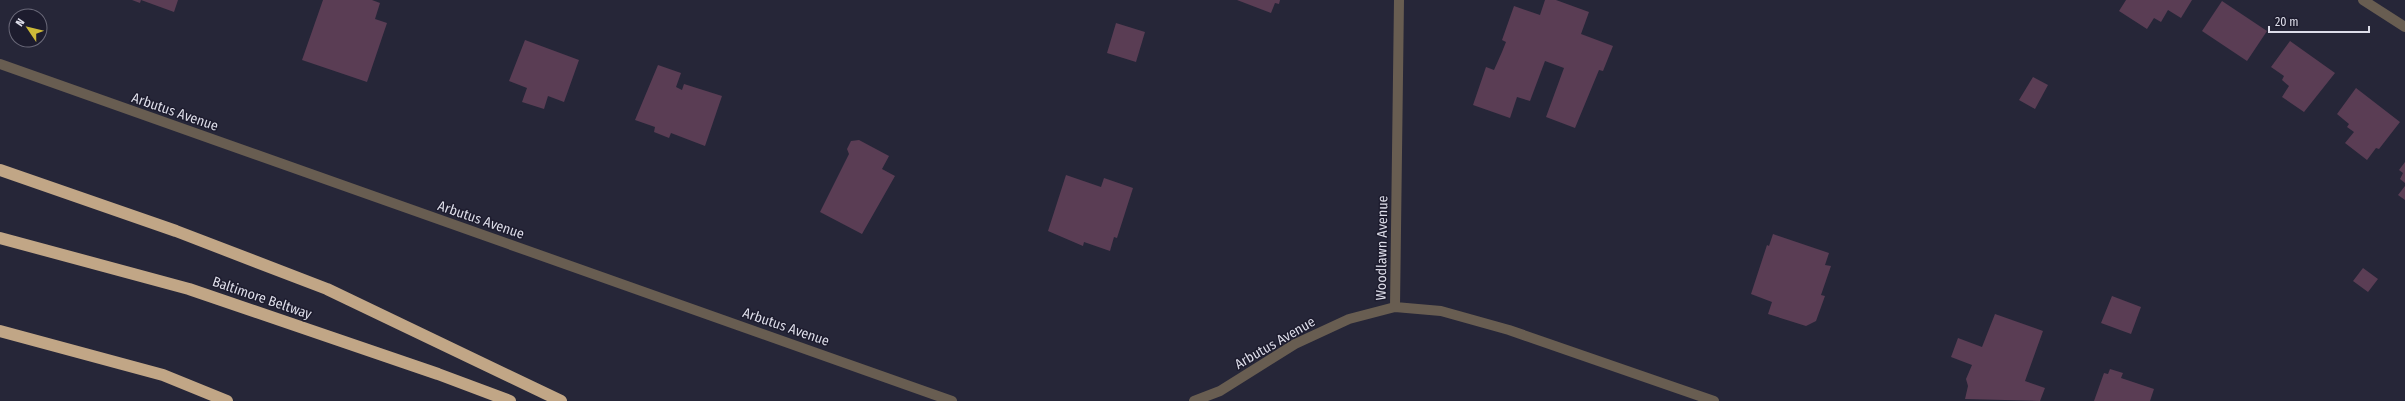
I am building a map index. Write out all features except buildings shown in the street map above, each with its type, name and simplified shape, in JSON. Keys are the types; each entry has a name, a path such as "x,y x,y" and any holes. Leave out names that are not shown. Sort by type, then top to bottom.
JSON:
{"highway":[{"path":"0,170 176,232 327,289 561,401"},
{"name":"Baltimore Beltway","path":"0,238 189,289 438,374 510,401"},
{"path":"0,331 163,375 227,401"}],"street":[{"name":"Woodlawn Avenue","path":"1399,0 1395,308 1441,311 1509,330 1714,401"},
{"path":"2364,0 2405,27"},
{"name":"Arbutus Avenue","path":"0,64 952,401"},
{"name":"Arbutus Avenue","path":"1194,401 1220,391 1309,338 1349,319 1395,308"}]}
